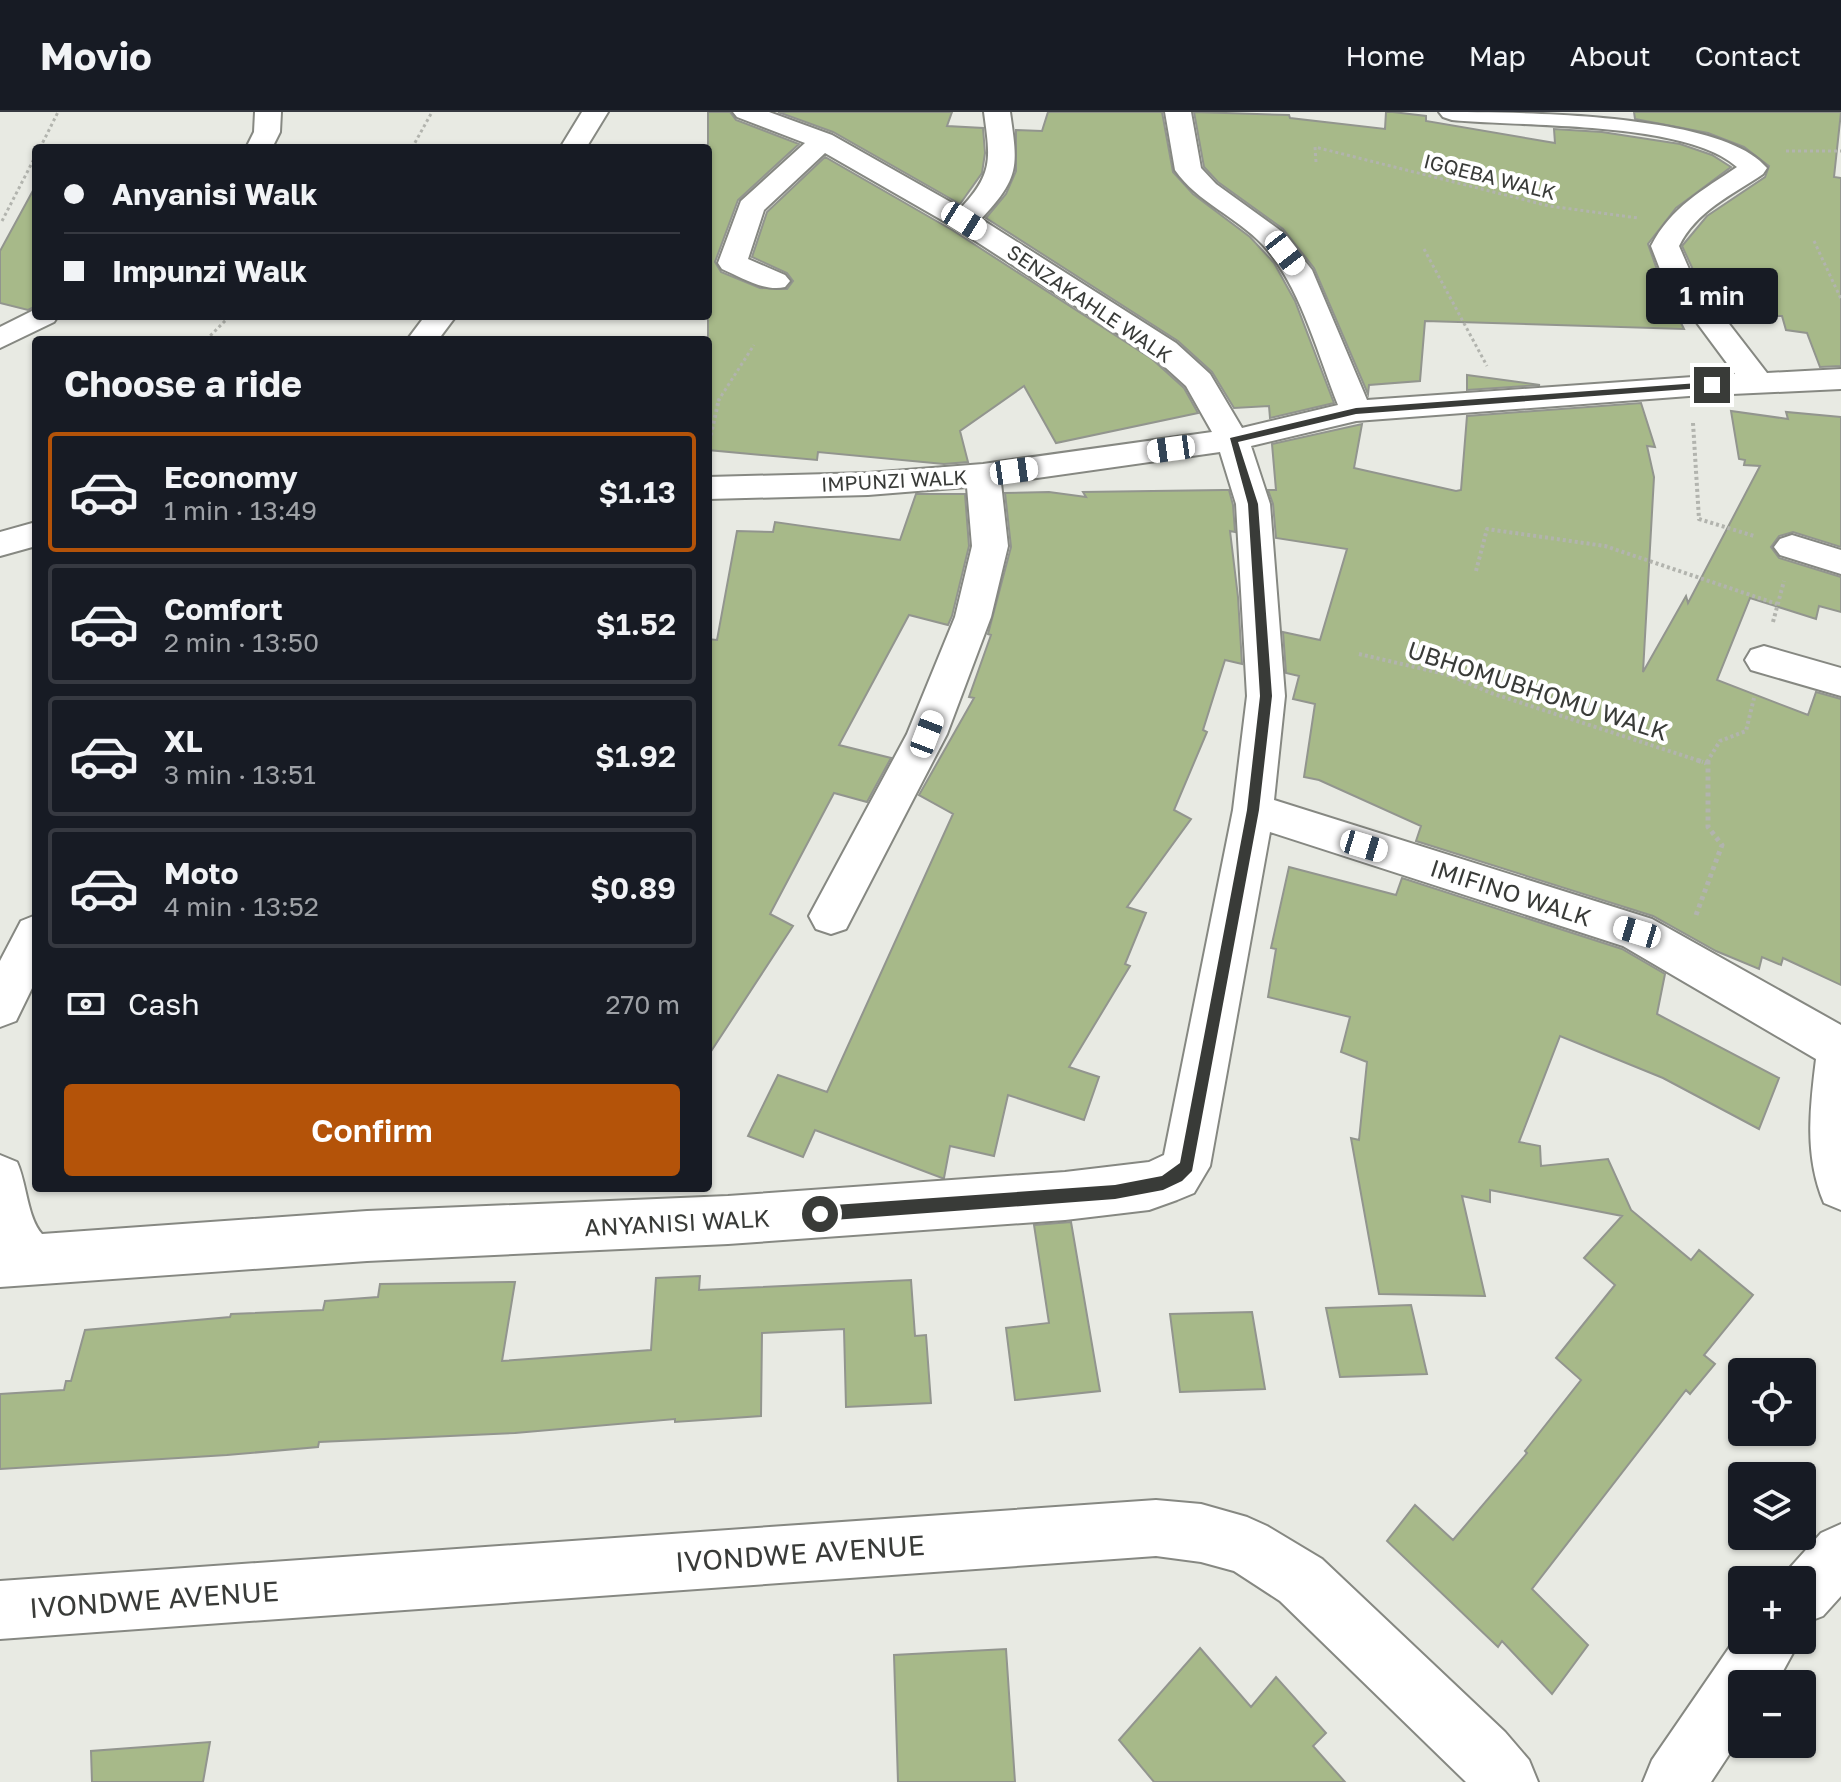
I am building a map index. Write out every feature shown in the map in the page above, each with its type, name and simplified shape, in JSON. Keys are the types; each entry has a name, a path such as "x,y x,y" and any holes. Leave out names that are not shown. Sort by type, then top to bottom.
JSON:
{"street":[{"path":"261,144 267,132 268,112"},
{"path":"575,144 595,112"},
{"name":"SENZAKAHLE WALK","path":"746,112 823,141 964,221 1165,350 1199,381 1233,440"},
{"path":"964,221 995,188 1003,154 997,112"},
{"path":"1178,112 1188,170 1206,190 1271,237 1298,270 1356,411"},
{"path":"1452,112 1586,121 1686,133 1751,162 1754,168 1704,201 1675,225 1665,246 1678,277 1758,383"},
{"path":"775,281 732,263 751,207 823,141"},
{"path":"0,339 36,320"},
{"path":"425,336 438,320"},
{"name":"IMPUNZI WALK","path":"712,488 868,484 983,475 1233,440 1356,411 1841,379"},
{"name":"ANYANISI WALK","path":"16,1261 367,1236 744,1219 1065,1196 1163,1183 1177,1176 1186,1166 1192,1149 1253,810 1266,696 1253,504 1233,440"},
{"path":"831,916 927,734 973,617 990,546 983,475"},
{"path":"0,544 32,535"},
{"path":"1792,547 1841,562"},
{"path":"1764,660 1841,682"},
{"name":"IMIFINO WALK","path":"1253,810 1637,932 1840,1049"},
{"path":"0,1007 32,942"},
{"path":"1840,1049 1832,1126 1841,1186"},
{"path":"0,1179 16,1261"},
{"name":"IVONDWE AVENUE","path":"0,1610 1156,1528 1201,1533 1247,1546 1301,1580 1483,1754 1507,1782"},
{"path":"1816,1580 1841,1553"},
{"path":"1674,1782 1761,1654"}],"path":[{"path":"42,144 58,112"},
{"path":"414,144 432,112"},
{"name":"IGQEBA WALK","path":"1316,162 1315,147 1549,206 1675,225"},
{"path":"2,221 32,163"},
{"path":"1814,241 1841,299"},
{"path":"1424,249 1505,399"},
{"path":"210,336 226,320"},
{"path":"712,429 720,394 754,345"},
{"path":"1476,571 1487,529 1605,546 1777,604"},
{"name":"UBHOMUBHOMU WALK","path":"1359,654 1449,675 1491,693 1706,763"}],"building":[{"path":"708,112 730,112 736,120 799,144 738,200 715,262 721,272 760,288 787,289 793,281 787,273 752,257 767,212 825,157 952,230 1152,359 1184,388 1198,413 1056,443 1024,386 960,431 968,462 944,464 818,452 817,460 712,450 712,336 708,336 708,320 712,320 712,144 708,144"},
{"path":"778,112 952,112 947,126 983,128 985,153 982,173 960,204 833,132"},
{"path":"1048,112 1162,112 1173,172 1193,194 1250,237 1274,263 1295,301 1334,403 1270,418 1269,406 1234,408 1212,372 1178,341 986,218 1006,194 1016,171 1016,130 1042,131"},
{"path":"1194,112 1289,115 1290,118 1385,129 1386,112 1393,112 1426,116 1426,121 1555,143 1554,129 1602,132 1680,144 1712,155 1731,167 1676,208 1648,244 1660,278 1687,315 1677,315 1684,329 1425,321 1420,381 1369,385 1368,394 1314,268 1283,229 1218,182 1204,167"},
{"path":"1634,112 1841,112 1834,177 1841,178 1841,366 1820,367 1807,333 1786,330 1782,316 1726,316 1695,274 1682,246 1707,216 1765,177 1769,166 1744,147 1708,133 1635,119"},
{"path":"32,192 32,308 28,310 0,303 0,251"},
{"path":"1467,375 1540,385 1467,390"},
{"path":"1641,403 1655,447 1647,446 1654,477 1643,672 1686,596 1688,603 1760,466 1744,465 1745,460 1739,459 1731,411 1788,419 1786,412 1841,417 1841,547 1793,532 1779,536 1771,547 1779,558 1841,577 1841,612 1819,606 1816,619 1750,598 1717,680 1808,715 1816,692 1841,699 1841,985 1783,958 1781,965 1762,957 1759,969 1716,951 1653,916 1416,841 1421,826 1319,780 1304,777 1315,704 1293,699 1299,676 1286,673 1283,632 1320,640 1347,549 1276,538 1273,504 1268,490 1276,490 1272,444 1362,424 1354,468 1456,491 1461,490 1467,416"},
{"path":"1229,490 1233,505 1235,532 1230,531 1242,664 1225,660 1203,730 1207,732 1174,810 1191,819 1127,907 1146,913 1125,964 1130,966 1069,1067 1099,1077 1084,1120 1008,1095 994,1156 950,1146 944,1178 815,1130 803,1157 748,1136 778,1075 827,1092 953,814 919,795 974,698 969,697 991,635 988,634 1011,547 1005,493 1049,492 1086,497 1083,492"},
{"path":"916,494 965,494 969,546 948,625 909,615 839,745 891,758 867,802 834,793 770,914 793,926 712,1050 712,639 717,640 737,531 773,532 775,522 900,540"},
{"path":"1289,867 1396,895 1402,878 1622,949 1665,974 1657,1014 1779,1078 1759,1129 1663,1078 1560,1036 1519,1142 1540,1146 1541,1166 1608,1159 1631,1210 1691,1260 1699,1250 1753,1295 1704,1355 1715,1364 1690,1394 1686,1390 1532,1589 1588,1645 1552,1694 1502,1641 1498,1647 1387,1541 1415,1505 1453,1540 1527,1453 1525,1451 1581,1380 1556,1358 1615,1285 1584,1258 1622,1216 1490,1190 1490,1202 1462,1196 1485,1296 1379,1294 1351,1138 1359,1140 1367,1062 1341,1052 1350,1017 1268,997 1276,949 1271,948"},
{"path":"1071,1222 1100,1391 1015,1400 1006,1328 1049,1323 1034,1225"},
{"path":"700,1276 699,1290 911,1280 915,1336 926,1335 931,1403 846,1407 844,1329 762,1333 761,1416 675,1422 675,1419 515,1433 319,1442 318,1447 227,1455 0,1469 0,1394 64,1390 66,1381 71,1381 85,1330 230,1317 231,1314 323,1310 325,1301 378,1297 380,1284 515,1282 502,1361 651,1350 656,1278"},
{"path":"1411,1305 1427,1374 1340,1377 1326,1308"},
{"path":"1252,1312 1265,1389 1180,1392 1170,1314"},
{"path":"1200,1648 1251,1707 1276,1677 1326,1733 1313,1746 1345,1782 1154,1782 1119,1740"},
{"path":"1006,1649 1015,1782 898,1782 894,1655"},
{"path":"210,1742 203,1782 92,1782 91,1751"}],"route":[{"path":"820,1214 1115,1192 1163,1183 1177,1176 1186,1166 1192,1149 1253,810 1266,696 1253,504 1233,440 1356,411 1712,385"}]}
